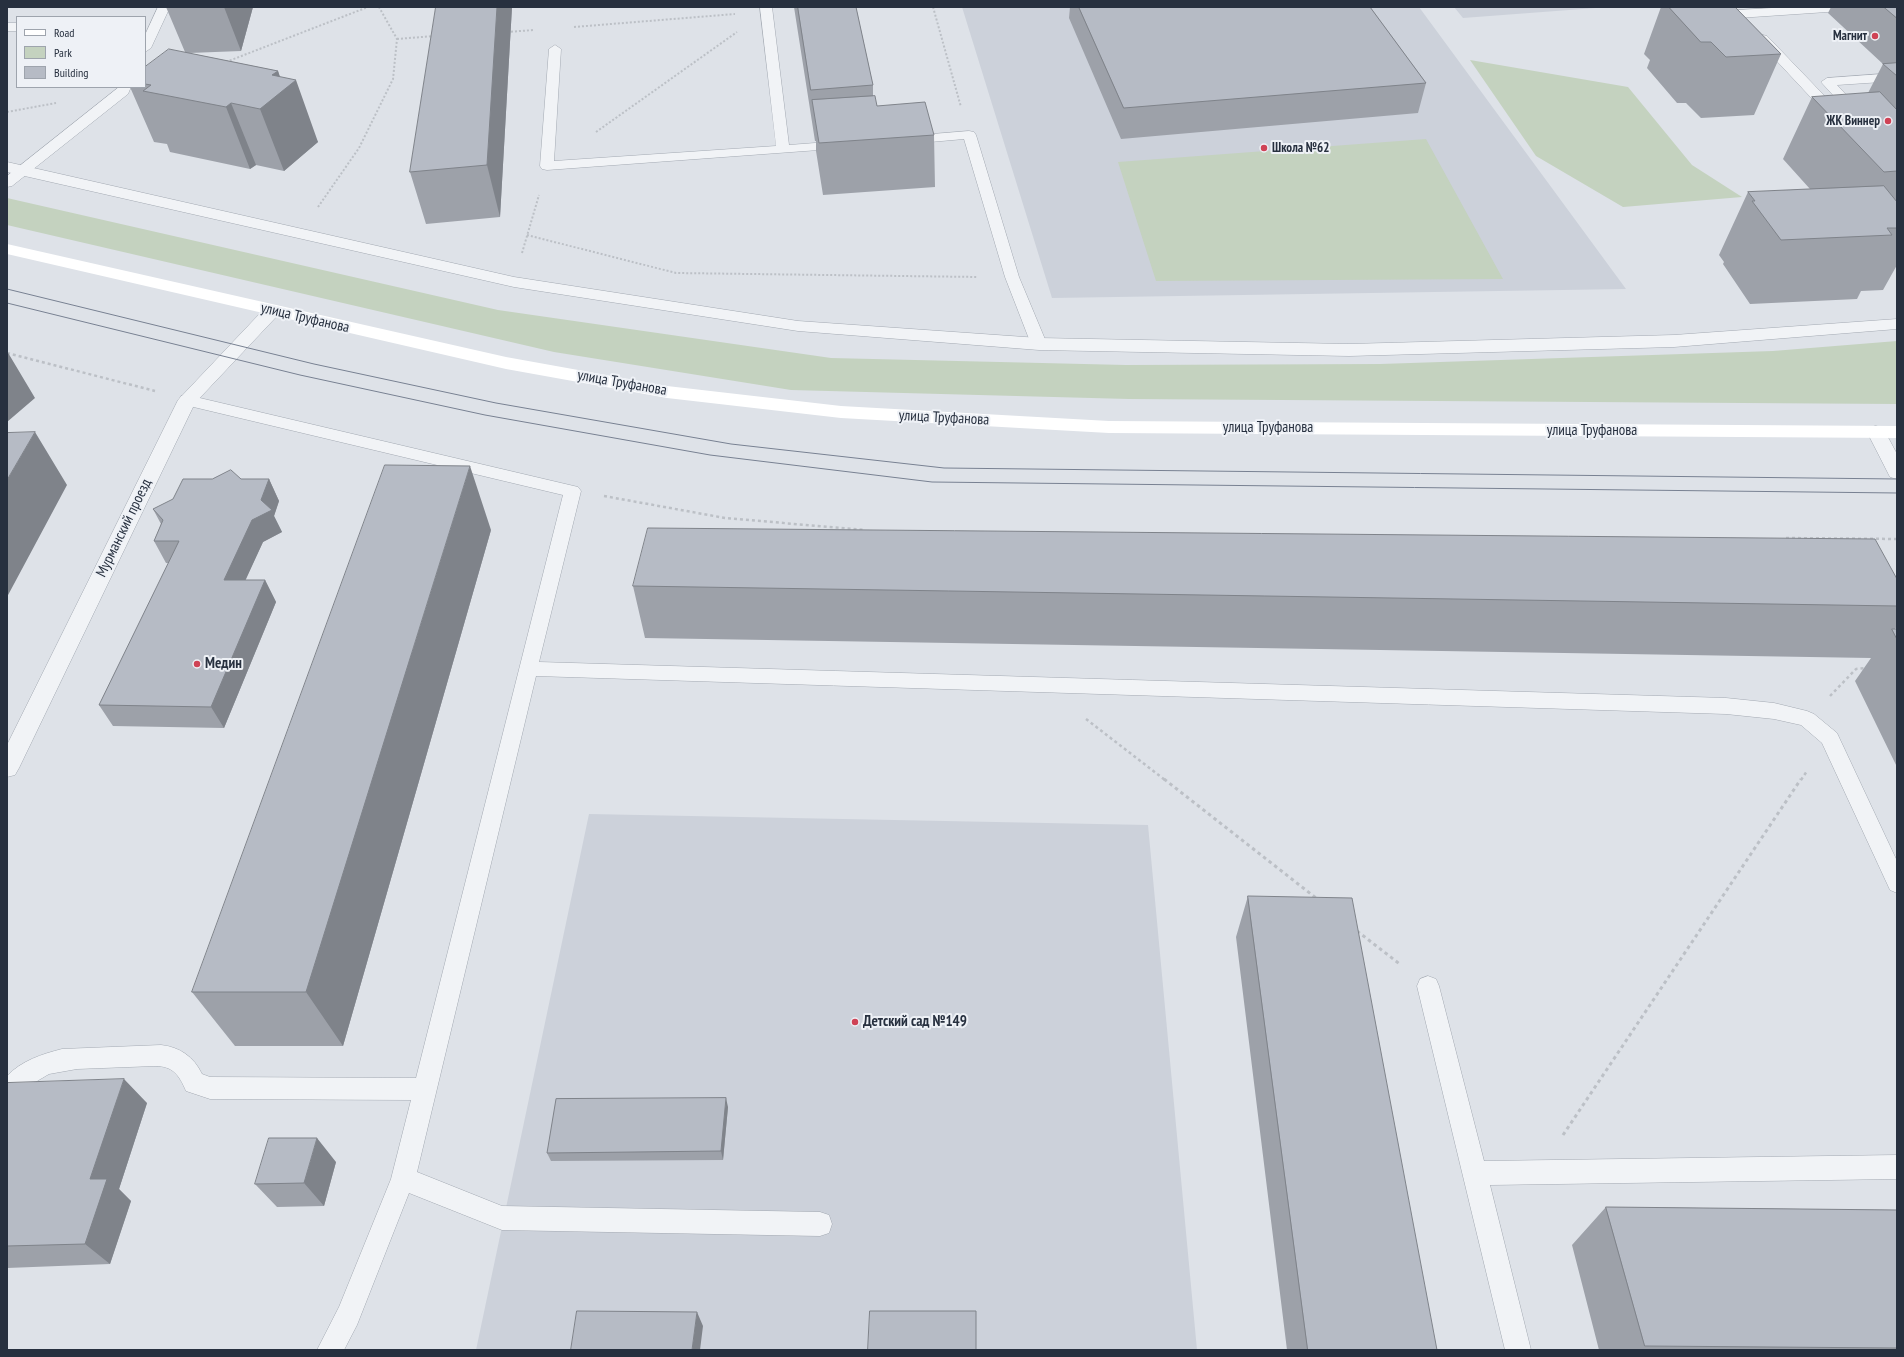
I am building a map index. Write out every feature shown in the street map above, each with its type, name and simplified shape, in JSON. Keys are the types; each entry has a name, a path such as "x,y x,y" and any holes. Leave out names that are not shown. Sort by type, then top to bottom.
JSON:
{"street":[{"path":"15,169 514,282 798,326 1039,344 1349,350 1674,341 1897,324"},
{"name":"улица Труфанова","path":"7,249 272,311 506,363 659,390 842,412 1109,427 1897,432"},
{"name":"Мурманский проезд","path":"7,768 187,400 272,311"},
{"path":"1876,432 1897,472"}],"lane":[{"path":"146,46 160,19 164,7"},
{"path":"1842,7 1738,14 1843,123"},
{"path":"766,9 783,149"},
{"path":"146,20 160,19"},
{"path":"555,49 547,166 853,144"},
{"path":"1865,122 1827,82 1897,76"},
{"path":"7,184 15,169 123,91 124,88"},
{"path":"891,141 969,135 1012,277 1039,344"},
{"path":"187,400 572,491 404,1179 348,1316 330,1350"},
{"path":"529,669 1726,706 1774,711 1807,719 1830,738 1897,884"},
{"path":"1428,986 1518,1350"},
{"path":"7,1093 33,1069 59,1059 171,1057 189,1070 194,1083 210,1088 426,1089"},
{"path":"1475,1173 1897,1167"},
{"path":"404,1179 502,1218 820,1224"}],"path":[{"path":"224,62 368,7"},
{"path":"300,234 359,148 393,78 397,39 379,7"},
{"path":"933,7 969,135"},
{"path":"500,32 766,9"},
{"path":"514,282 547,166 766,9"},
{"path":"555,49 556,28"},
{"path":"397,39 436,36"},
{"path":"527,235 676,273 1012,277"},
{"path":"7,353 187,400"},
{"path":"572,491 725,518 866,530"},
{"path":"1778,538 1897,539"},
{"path":"1807,719 1856,669 1867,668"},
{"path":"1042,685 1322,903"},
{"path":"1538,1172 1830,738"},
{"path":"1353,928 1428,986"}],"shaded area":[{"name":"Школа №62","path":"962,7 1419,7 1626,289 1052,298"},
{"path":"1454,7 1609,7 1463,18"},
{"name":"Детский сад №149","path":"589,814 1148,825 1197,1350 476,1350"}],"green space":[{"path":"1470,60 1628,87 1692,165 1742,197 1623,207 1536,156"},
{"path":"1426,139 1503,279 1156,281 1118,162"},
{"path":"7,198 498,310 831,358 1126,365 1380,364 1773,351 1897,341 1897,404 1129,399 791,390 554,352 7,225"}],"building":[{"path":"436,7 497,7 487,165 410,172"},
{"path":"798,7 856,7 873,85 811,90"},
{"path":"1079,7 1370,7 1426,83 1124,108"},
{"path":"1669,7 1735,7 1781,54 1726,57 1711,42 1701,42"},
{"path":"1884,7 1897,7 1897,18"},
{"path":"169,49 278,71 272,75 296,80 260,109 231,103 226,107 143,91 151,85 146,84 146,66"},
{"path":"1897,63 1897,76 1883,64"},
{"path":"1880,92 1897,110 1897,171 1884,172 1812,97"},
{"path":"875,96 877,106 925,102 934,135 819,143 812,100"},
{"path":"1884,186 1897,202 1897,228 1887,228 1892,235 1781,240 1752,201 1755,201 1748,192"},
{"path":"35,432 7,480 7,433"},
{"path":"385,465 470,466 306,992 192,992"},
{"name":"Медин","path":"231,470 241,479 269,479 261,500 272,510 252,520 224,580 265,580 211,707 99,705 179,541 154,541 163,520 153,509 173,499 183,479 212,479"},
{"path":"648,528 1875,539 1897,579 1897,606 633,586"},
{"path":"1892,629 1897,629 1897,639"},
{"path":"1248,896 1352,898 1437,1350 1308,1350"},
{"path":"124,1079 90,1179 107,1179 85,1244 7,1246 7,1083"},
{"path":"726,1098 721,1151 547,1153 556,1099"},
{"path":"269,1138 317,1138 304,1183 255,1184"},
{"path":"1606,1207 1897,1210 1897,1348 1645,1346"},
{"path":"577,1311 697,1312 692,1350 571,1350"},
{"path":"870,1311 976,1311 976,1350 868,1350"}],"tram line":[{"path":"7,289 314,364 496,403 731,444 944,468 1897,479"},
{"path":"7,303 300,375 485,415 710,455 932,482 1897,493"}],"place":[{"name":"Магнит","path":"1875,36"},
{"name":"ЖК Виннер","path":"1888,121"},
{"name":"Школа №62","path":"1264,148"},
{"name":"Медин","path":"197,664"},
{"name":"Детский сад №149","path":"855,1022"}]}
